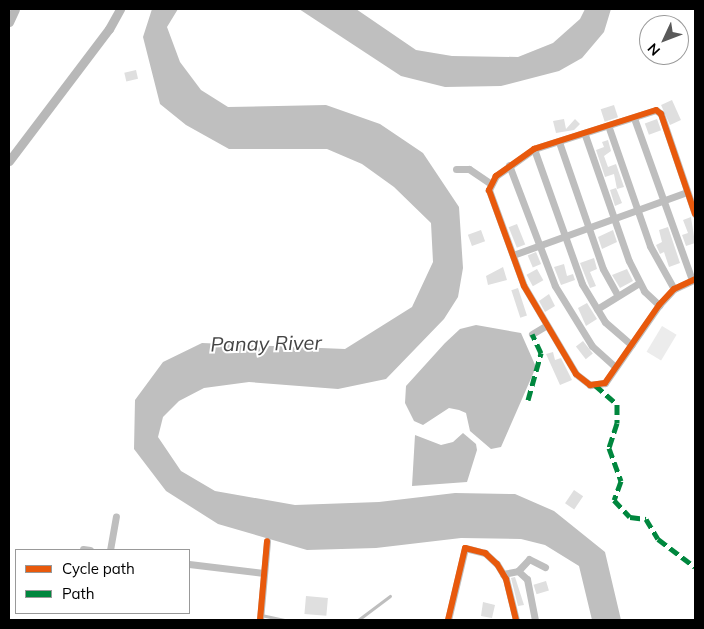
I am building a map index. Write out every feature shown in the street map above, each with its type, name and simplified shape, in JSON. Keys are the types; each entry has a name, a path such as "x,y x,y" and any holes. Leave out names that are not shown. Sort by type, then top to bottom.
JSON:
{"main road":[{"path":"9,22 15,9"},
{"path":"9,161 109,30 120,9"}],"street":[{"path":"634,118 694,279 674,289 659,305 605,383 590,385 583,381 524,286 489,190 490,183 509,165 534,149 585,136 649,111 661,114 695,214"},
{"path":"609,128 659,266 674,289"},
{"path":"585,136 640,283 659,305"},
{"path":"559,142 603,270 617,294"},
{"path":"534,149 582,284 614,333 631,346"},
{"path":"509,165 555,286 579,328 615,367"},
{"path":"456,169 469,169 490,183"},
{"path":"512,255 616,220 687,192"},
{"path":"597,309 617,294 640,283"},
{"path":"532,334 547,325"},
{"path":"110,549 116,517"},
{"path":"260,618 266,541"},
{"path":"448,620 465,548 485,553 503,574 516,620"},
{"path":"503,574 518,571 529,559 546,567"},
{"path":"190,564 263,574"},
{"path":"518,571 527,579 535,620"}],"lane":[{"path":"358,620 390,596"},
{"path":"260,618 285,620"}],"shaded area":[{"path":"152,9 178,9 167,27 180,62 201,90 228,107 326,105 380,124 423,153 459,207 463,268 458,297 444,319 386,379 338,389 249,382 204,388 179,401 163,417 158,437 181,471 215,491 295,505 379,502 455,493 515,494 554,511 605,552 621,620 592,620 579,566 545,545 521,539 461,538 376,548 307,550 218,524 166,491 134,449 135,400 163,362 202,343 345,349 412,307 433,262 431,223 394,187 362,164 327,149 229,149 186,125 160,104 143,37"},
{"path":"299,9 356,9 416,50 452,56 518,57 553,43 580,19 585,9 611,9 604,32 582,58 559,71 501,86 445,87 401,76"},
{"path":"476,325 521,333 536,367 501,447 491,449 470,431 466,413 449,408 423,425 414,421 405,403 406,386 445,343 460,329"},
{"path":"662,326 677,335 661,360 647,352"},
{"path":"463,433 476,444 477,450 467,482 412,486 415,435 441,445 453,442"}],"building":[{"path":"136,70 138,79 126,81 124,73"},
{"path":"672,100 681,120 670,125 661,105"},
{"path":"614,105 618,117 605,122 601,109"},
{"path":"564,119 566,129 575,119 580,124 574,130 556,133 553,121"},
{"path":"657,119 661,130 649,135 645,123"},
{"path":"608,140 611,151 604,156 608,167 616,164 624,187 617,189 614,174 605,177 596,150 604,147 602,142"},
{"path":"616,188 622,203 615,206 610,190"},
{"path":"691,217 695,243 686,246 682,235 688,233 683,220"},
{"path":"517,224 525,244 517,248 509,227"},
{"path":"668,227 680,263 669,267 664,252 660,254 656,245 662,242 659,230"},
{"path":"481,230 485,241 472,246 468,235"},
{"path":"613,230 617,242 602,249 598,237"},
{"path":"536,252 541,264 533,267 528,256"},
{"path":"594,258 597,269 590,272 596,286 590,288 580,263"},
{"path":"564,264 567,276 573,274 575,280 561,285 554,267"},
{"path":"503,267 507,280 488,285 486,276"},
{"path":"537,269 543,280 533,286 527,275"},
{"path":"627,269 633,281 620,288 612,275"},
{"path":"518,288 527,316 520,318 511,290"},
{"path":"549,294 555,306 545,312 539,301"},
{"path":"587,303 597,319 586,326 578,308"},
{"path":"583,341 593,354 586,359 576,347"},
{"path":"553,352 555,360 561,358 572,380 560,385 546,354"},
{"path":"574,490 583,496 574,509 565,503"},
{"path":"515,577 524,605 518,606 511,578"},
{"path":"546,581 549,591 536,594 534,585"},
{"path":"306,596 328,598 326,616 304,614"},
{"path":"483,602 495,605 492,618 481,616"}],"marked path":[{"path":"528,400 541,353 532,334"},
{"path":"595,385 617,404 617,423 609,448 621,481 614,500 630,517 646,519 658,539 695,567"}],"cycle path":[{"path":"695,214 661,114 656,110 534,149 496,176 489,190 524,286 576,374 590,385 605,383 659,305 674,289 695,279"},
{"path":"260,620 267,541"},
{"path":"448,620 465,548 485,553 497,564 506,579 516,620"}],"water label":[{"name":"Panay River","path":"266,343"}]}
